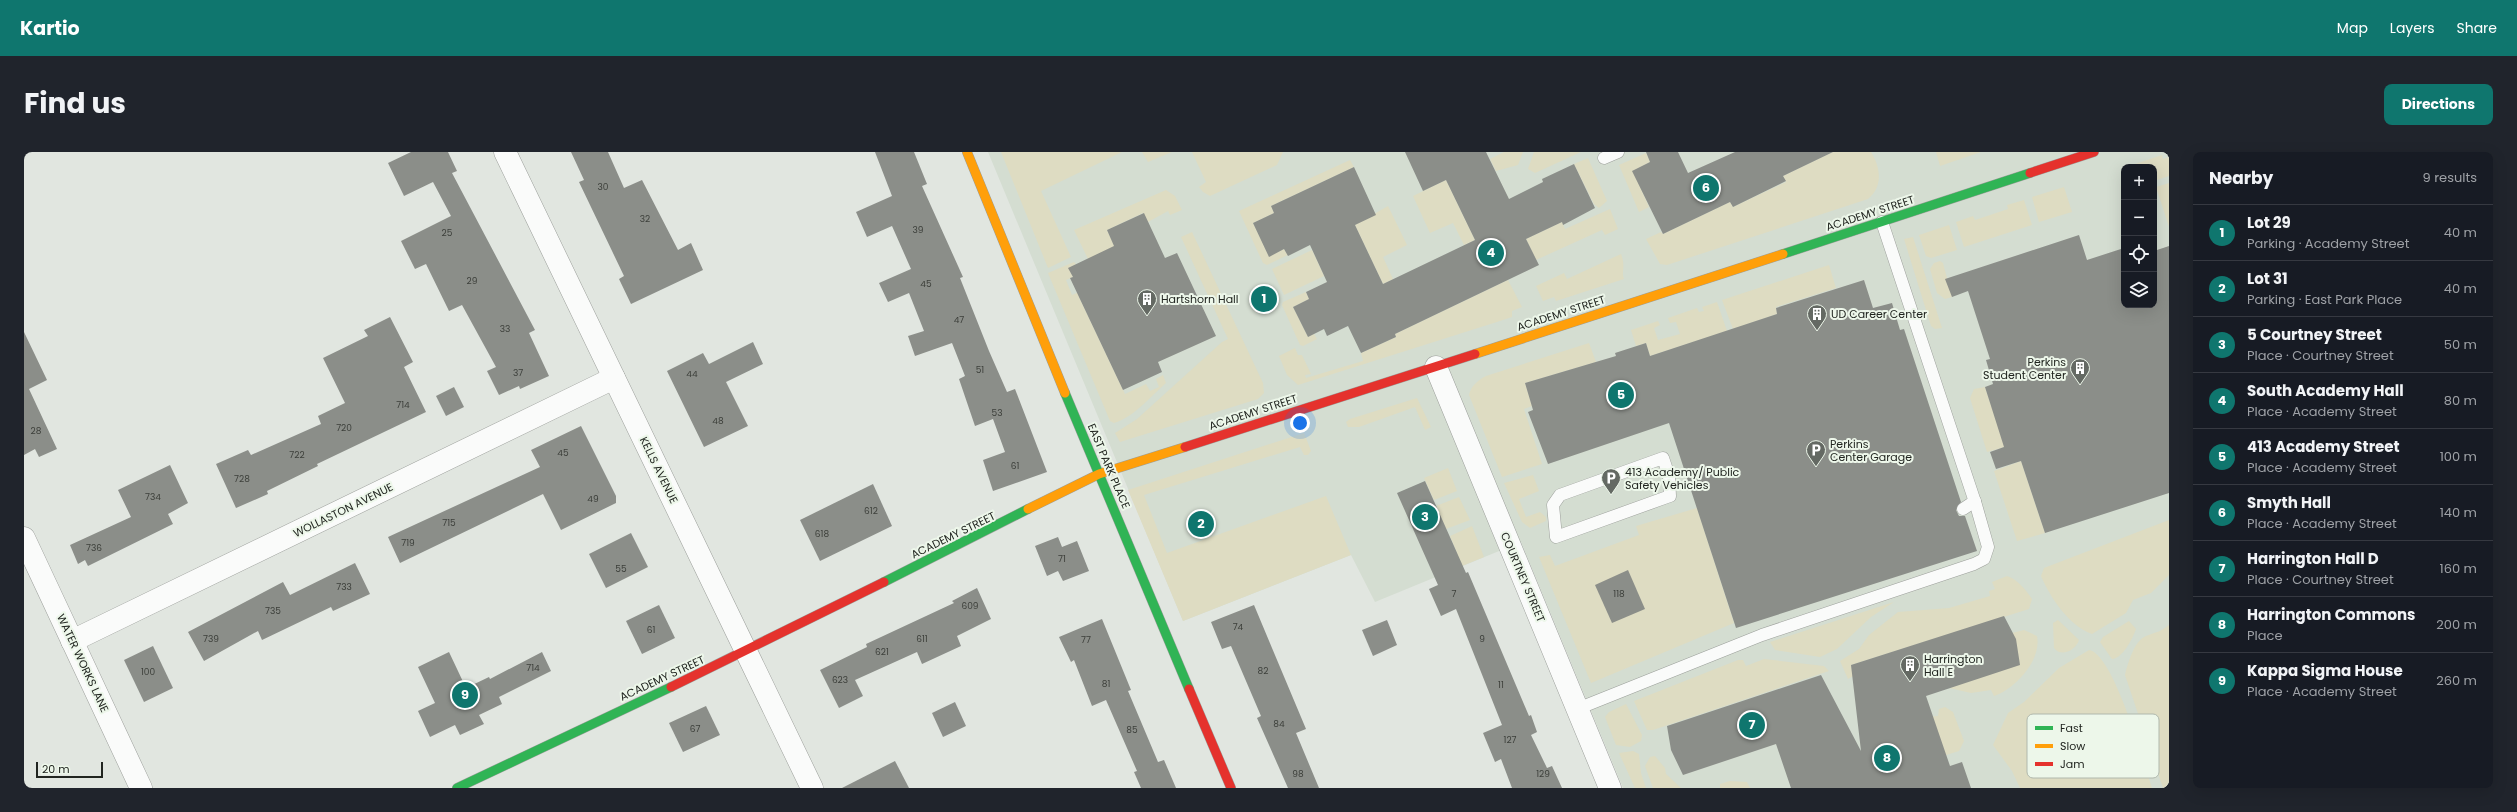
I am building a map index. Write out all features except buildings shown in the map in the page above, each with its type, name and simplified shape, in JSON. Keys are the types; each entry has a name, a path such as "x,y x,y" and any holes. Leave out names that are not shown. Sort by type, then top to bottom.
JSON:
{"street":[{"name":"KELLS AVENUE","path":"505,152 812,788"},
{"name":"EAST PARK PLACE","path":"967,152 1099,474 1231,788"},
{"name":"ACADEMY STREET","path":"457,788 746,651 1099,474 1436,367 2094,152"},
{"name":"COURTNEY STREET","path":"1436,367 1610,788"},
{"name":"WOLLASTON AVENUE","path":"72,641 614,378"},
{"name":"WATER WORKS LANE","path":"24,538 141,788"}],"lane":[{"path":"1604,158 1618,152"},
{"path":"1577,709 1762,635 1974,564 1984,559 1988,547 1975,501 1882,222"},
{"path":"1664,458 1669,476 1670,496 1556,537 1553,505 1560,495 1664,458"},
{"path":"1963,509 1975,501"}],"shaded area":[{"path":"988,152 2169,152 2169,788 1623,788 1521,542 1375,602 1351,555 1183,621"},
{"path":"1001,152 1122,152 1041,191 1071,257 1048,268"},
{"path":"1142,152 1172,152 1148,162"},
{"path":"1192,152 1283,152 1277,165 1210,196 1203,192 1199,187 1206,182"},
{"path":"1504,152 1523,152 1518,165 1496,171 1490,159"},
{"path":"1534,152 1581,152 1535,173 1528,169"},
{"path":"1833,152 1871,152 1877,164 1879,177 1876,189 1868,199 1667,265 1660,264 1646,239 1661,232 1663,234 1730,202 1733,207 1786,182 1783,176"},
{"path":"1936,152 1981,152 1940,166"},
{"path":"1646,153 1650,162 1633,171 1649,207 1639,212 1619,165"},
{"path":"2162,155 2163,159 2169,157 2169,176 2157,180 2157,164 2135,164"},
{"path":"1588,158 1607,201 1599,208 1594,204 1574,164"},
{"path":"1350,160 1354,167 1271,206 1274,213 1253,223 1269,256 1284,249 1288,255 1267,265 1263,263 1239,211"},
{"path":"1446,180 1475,240 1464,245 1453,223 1430,233 1413,196"},
{"path":"2169,183 2169,227 2157,190 2157,187"},
{"path":"2064,187 2072,212 2039,222 2032,197"},
{"path":"1166,190 1175,196 1182,210 1170,215 1168,211 1148,222 1143,213 1107,230 1120,258 1088,259 1074,230"},
{"path":"2024,200 2032,225 1964,247 1956,222 1973,216 1975,220 2008,209 2007,205"},
{"path":"1388,206 1407,245 1383,257 1393,279 1383,284 1355,225"},
{"path":"1610,209 1618,229 1605,235 1602,230 1536,260 1526,239 1562,222 1565,229"},
{"path":"1949,225 1957,250 1931,258 1926,256 1919,235"},
{"path":"1192,232 1263,383 1264,393 1258,399 1120,442 1115,433 1137,419 1222,342 1228,339 1181,237"},
{"path":"1913,237 1942,328 1935,329 1931,326 1904,239"},
{"path":"1312,250 1324,276 1284,295 1272,269"},
{"path":"1621,254 1624,279 1556,301 1554,297 1543,301 1536,286 1564,273 1567,279"},
{"path":"1940,261 1943,263 1952,297 1945,299 1937,293 1930,269 1934,263"},
{"path":"1074,262 1076,264 1069,268 1073,277 1066,280 1072,295 1079,292 1082,296 1079,297 1125,394 1146,384 1150,391 1159,387 1156,379 1163,375 1166,383 1142,406 1128,416 1114,423 1110,421 1048,273"},
{"path":"1829,265 1836,288 1776,307 1777,314 1733,329 1722,300"},
{"path":"1508,280 1522,307 1512,311 1512,317 1500,321 1298,385 1287,375 1279,356 1295,348 1298,355 1302,355 1311,374 1305,375 1306,378 1363,361 1361,353 1396,337 1395,334"},
{"path":"1306,292 1309,299 1293,307 1308,337 1314,334 1317,339 1303,346 1300,345 1282,305 1283,302"},
{"path":"1717,302 1727,331 1650,356 1646,343 1636,346 1631,330 1658,321 1660,325 1654,328 1658,340 1680,334 1676,322 1670,323 1668,318 1697,308 1699,312 1704,311 1702,307"},
{"path":"1589,343 1596,362 1525,383 1532,406 1524,409 1542,464 1502,477 1469,395 1471,389 1478,381 1486,376"},
{"path":"1985,387 1996,420 2015,444 1987,452 1970,398 1974,389"},
{"path":"1417,398 1431,427 1425,430 1415,407 1359,427 1348,427 1346,422 1350,419"},
{"path":"1304,433 1311,451 1308,455 1304,455 1300,447 1144,495 1167,553 1326,496 1351,555 1183,621 1128,490"},
{"path":"2021,461 2045,533 2017,541 1994,471"},
{"path":"1448,468 1457,491 1434,500 1424,478"},
{"path":"1533,475 1539,491 1519,499 1526,517 1540,512 1546,517 1546,521 1530,528 1522,522 1504,483"},
{"path":"1459,497 1470,520 1446,529 1436,506"},
{"path":"1697,508 1734,623 1591,683 1539,557 1550,555 1555,566 1639,535 1636,526"},
{"path":"2169,520 2169,575 2151,593 2133,600 2126,613 2092,634 2076,625 2068,618 2055,601 2041,576 2044,568"},
{"path":"1472,526 1484,557 1435,577 1457,553 1450,536"},
{"path":"2007,576 2018,582 2032,599 2029,609 1851,665 1853,676 1848,679 1840,661 1859,649 1869,635 1898,612 1949,608 1990,596 1989,591 1995,589 1992,582"},
{"path":"1894,602 1871,617 1837,649 1820,657 1775,650 1770,642"},
{"path":"2058,620 2079,640 2075,647 2068,652 2060,652 2054,648 2053,623"},
{"path":"2129,621 2136,629 2135,633 2120,656 2112,659 2100,642 2103,637"},
{"path":"2169,625 2169,788 2163,788 2159,776 2159,714 2138,714 2125,675 2132,653 2138,643 2146,636 2161,631"},
{"path":"2024,630 2037,636 2035,655 2025,672 2010,687 1994,696 1991,690 1971,693 1949,688 2012,633"},
{"path":"2089,650 2099,656 2118,689 2128,714 2027,714 2027,778 2149,778 2152,788 2020,788 2012,771 1993,745 2008,713 2024,702 2059,668"},
{"path":"1764,659 1824,666 1829,671 1653,730 1647,730 1634,701 1738,660 1743,660 1746,666"},
{"path":"1626,704 1642,735 1641,741 1630,747 1616,745 1605,717 1609,712"},
{"path":"1945,707 1953,712 1964,741 1959,751 1946,755 1928,717 1938,716 1939,709"},
{"path":"1633,751 1639,754 1641,773 1646,788 1635,788 1619,753"},
{"path":"1655,756 1665,768 1666,774 1681,788 1653,788 1645,766 1650,757"},
{"path":"1730,781 1747,782 1750,788 1720,788 1720,784"}],"traffic: fast":[{"path":"1783,254 2030,173"},
{"path":"1065,393 1189,689"},
{"path":"884,582 1028,509"},
{"path":"457,788 671,687"}],"traffic: slow":[{"path":"967,152 1065,393"},
{"path":"1475,354 1783,254"},
{"path":"1028,509 1099,474 1185,447"}],"traffic: jam":[{"path":"2030,173 2094,152"},
{"path":"1185,447 1475,354"},
{"path":"671,687 884,582"},
{"path":"1189,689 1231,788"}],"place":[{"name":"Smyth Hall","path":"1706,188"},
{"name":"South Academy Hall","path":"1491,253"},
{"name":"Lot 29","path":"1264,299"},
{"name":"Hartshorn Hall","path":"1147,316"},
{"name":"UD Career Center","path":"1817,331"},
{"name":"Perkins Student Center","path":"2080,385"},
{"name":"413 Academy Street","path":"1621,395"},
{"name":"Perkins Center Garage","path":"1816,467"},
{"name":"413 Academy/ Public Safety Vehicles","path":"1611,495"},
{"name":"5 Courtney Street","path":"1425,517"},
{"name":"Lot 31","path":"1201,524"},
{"name":"Harrington Hall E","path":"1910,682"},
{"name":"Kappa Sigma House","path":"465,695"},
{"name":"Harrington Hall D","path":"1752,725"},
{"name":"Harrington Commons","path":"1887,758"}]}
